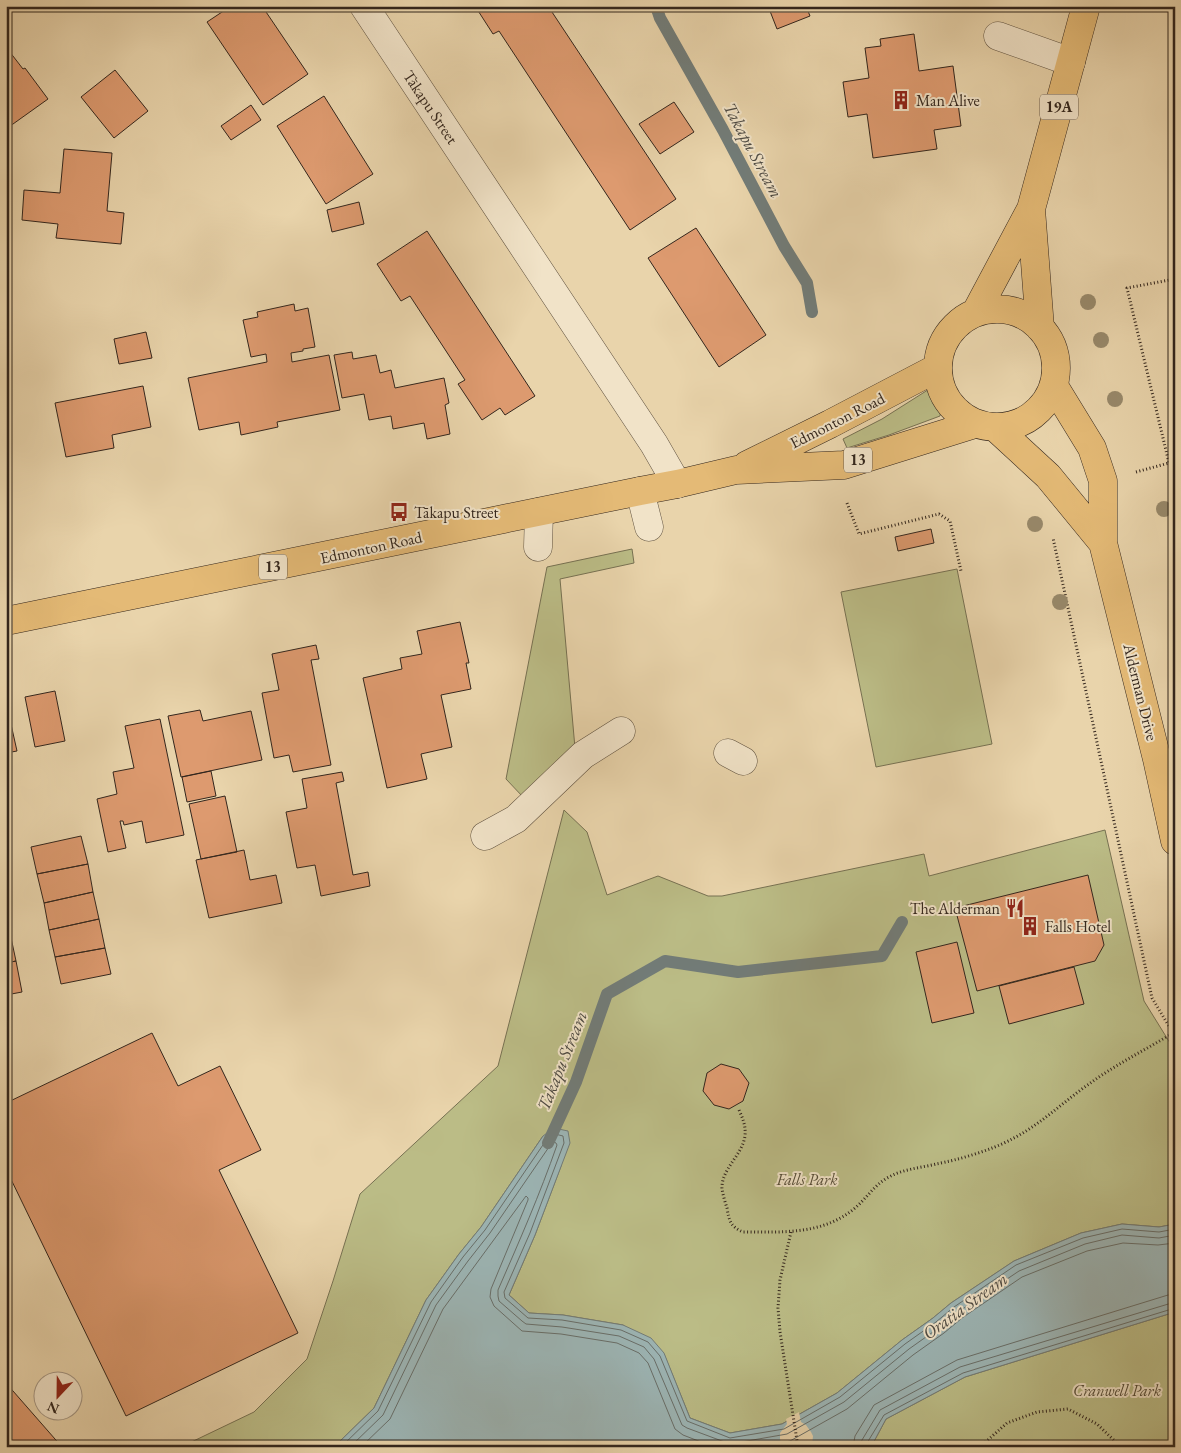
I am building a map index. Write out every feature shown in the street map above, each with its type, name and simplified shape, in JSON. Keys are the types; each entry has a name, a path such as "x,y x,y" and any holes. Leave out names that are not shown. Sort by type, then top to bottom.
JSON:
{"main road":[{"name":"19A","path":"976,312 1031,209 1086,6"},
{"name":"19A","path":"1031,209 1040,328"},
{"path":"1005,310 1024,315 1040,328 1052,346 1056,365 1054,386 1040,410 1023,422 985,426 963,418 948,403 940,388 937,368 940,348 958,323 976,312 1005,310"},
{"name":"Edmonton Road","path":"736,470 830,424 937,368"},
{"name":"Alderman Drive","path":"1054,386 1092,448 1103,480 1103,543 1157,759 1175,841"},
{"name":"Edmonton Road","path":"6,621 640,490 677,484 736,470 844,465 985,426"},
{"name":"Alderman Drive","path":"985,426 1048,476 1103,543"}],"street":[{"name":"Tākapu Street","path":"364,6 654,444 677,484"},
{"path":"998,36 1071,62"},
{"path":"640,490 649,527"},
{"path":"538,547 539,512"},
{"path":"485,836 516,819 583,755 621,731"}],"path":[{"path":"1132,473 1169,463 1126,288 1175,279"},
{"path":"847,503 859,534 939,514 950,522 961,571"},
{"path":"740,1110 745,1123 745,1138 739,1152 724,1176 722,1188 728,1217 736,1229 743,1232 803,1231 840,1218 856,1207 887,1177 899,1172 965,1157 1011,1140 1031,1128 1089,1083 1173,1033 1152,998 1052,537"},
{"path":"791,1232 780,1280 778,1308 798,1447"},
{"path":"980,1447 1007,1424 1037,1412 1068,1409 1097,1424 1121,1447"}],"green space":[{"path":"934,386 937,389 941,409 940,416 847,448 843,439 882,419"},
{"path":"632,549 634,563 560,579 575,748 523,797 506,779 547,567"},
{"path":"957,569 992,744 876,767 841,592"},
{"name":"Falls Park","path":"564,810 587,832 607,895 658,876 708,896 722,896 924,854 929,876 1105,830 1144,1001 1175,1051 1175,1224 1159,1227 1122,1224 1081,1233 1014,1261 951,1303 837,1393 782,1424 730,1433 690,1418 664,1354 623,1325 563,1315 529,1313 509,1295 535,1235 561,1166 543,1136 481,1227 426,1300 374,1408 334,1447 181,1447 254,1412 307,1359 360,1194 498,1066"},
{"name":"Cranwell Park","path":"1175,1312 1175,1447 871,1447 886,1419 965,1377"}],"water":[{"name":"Oratia Stream","path":"554,1128 568,1131 570,1143 535,1235 509,1295 529,1313 563,1315 623,1325 651,1338 664,1353 690,1418 730,1433 782,1424 837,1393 951,1303 1014,1261 1081,1233 1122,1224 1159,1227 1175,1224 1175,1312 965,1377 886,1419 871,1447 334,1447 374,1408 426,1300 481,1227 543,1136"}],"pier":[{"path":"799,1412 801,1422 806,1425 813,1436 812,1445 811,1447 782,1447 780,1433 787,1424 786,1419"}],"building":[{"path":"231,6 262,6 308,74 263,105 207,22"},
{"path":"475,6 548,6 676,199 630,230 499,31 493,34"},
{"path":"768,6 806,6 810,16 777,29"},
{"name":"Man Alive","path":"914,34 919,71 953,66 961,126 934,130 937,149 873,158 867,114 848,117 843,82 869,78 865,48 881,46 880,39"},
{"path":"6,47 23,69 25,68 48,99 6,129"},
{"path":"115,70 148,111 114,138 81,97"},
{"path":"324,96 373,174 326,204 277,126"},
{"path":"674,102 694,132 660,154 639,124"},
{"path":"251,105 261,120 231,140 221,126"},
{"path":"64,149 112,153 107,211 124,213 121,244 56,238 58,224 22,220 24,190 60,193"},
{"path":"359,202 364,224 332,232 327,210"},
{"path":"696,228 766,335 719,367 648,258"},
{"path":"427,231 535,396 505,415 500,408 482,420 458,384 465,380 410,296 401,301 377,264"},
{"path":"294,304 295,311 308,308 315,347 291,353 292,362 329,355 340,410 277,422 278,427 241,435 239,422 199,430 188,378 267,362 266,354 251,357 243,320 258,317 257,312"},
{"path":"146,332 152,358 119,364 114,339"},
{"path":"352,352 353,359 376,355 380,373 391,370 395,388 444,378 449,403 445,405 450,434 427,439 424,423 393,429 391,416 369,420 364,394 342,398 334,355"},
{"path":"143,386 151,427 112,435 114,448 66,457 55,403"},
{"path":"931,529 934,543 898,551 895,537"},
{"path":"460,622 469,663 466,663 471,689 441,695 452,747 421,754 427,779 387,788 363,678 402,669 400,658 422,654 417,631"},
{"path":"316,645 319,659 311,660 331,765 293,772 289,755 274,758 262,693 279,690 272,654"},
{"path":"55,691 65,741 35,747 25,697"},
{"path":"6,702 17,751 6,753"},
{"path":"200,710 203,721 251,711 262,760 181,777 168,716"},
{"path":"160,719 184,835 146,843 142,821 124,825 123,821 120,821 126,848 108,852 97,799 117,794 113,772 134,768 125,726"},
{"path":"211,771 216,796 187,802 182,777"},
{"path":"342,772 344,781 336,783 353,875 368,872 370,886 321,896 315,865 297,868 286,812 307,808 302,779"},
{"path":"225,796 237,852 201,859 189,804"},
{"path":"81,836 88,864 37,874 31,847"},
{"path":"244,850 250,880 276,875 282,903 209,918 196,860"},
{"path":"88,864 93,892 44,903 37,874"},
{"name":"Falls Hotel","path":"1088,875 1104,945 1095,961 977,991 955,908"},
{"path":"93,892 99,919 49,930 44,903"},
{"path":"99,919 105,948 55,957 49,930"},
{"path":"6,933 10,933 16,961 6,963"},
{"path":"957,942 974,1013 932,1023 916,952"},
{"path":"105,948 111,974 61,984 55,957"},
{"path":"16,961 22,992 6,995 6,963"},
{"path":"1074,967 1084,1004 1009,1024 999,986"},
{"path":"152,1033 178,1086 220,1066 261,1150 219,1170 298,1333 126,1416 6,1169 6,1103"},
{"path":"721,1064 739,1069 749,1083 743,1101 729,1109 714,1105 703,1091 707,1073"},
{"path":"6,1383 32,1413 32,1420 38,1420 62,1447 6,1447"}],"waterway":[{"name":"Takapu Stream","path":"656,6 660,18 723,130 784,246 807,283 812,312"},
{"name":"Takapu Stream","path":"548,1143 576,1082 607,994 665,961 738,972 882,956 902,922"}],"place":[{"name":"Man Alive","path":"901,100"},
{"name":"Tākapu Street","path":"399,512"},
{"name":"The Alderman","path":"1015,908"},
{"name":"Falls Hotel","path":"1030,926"}]}
